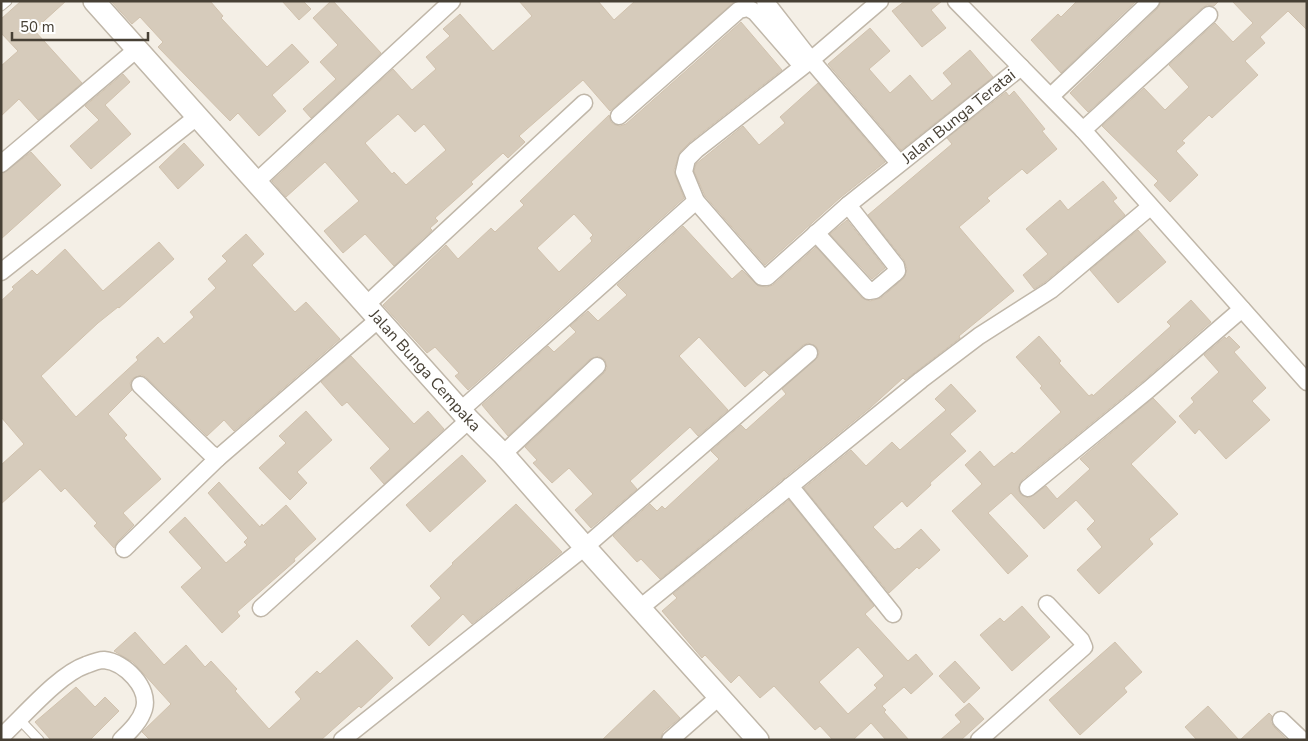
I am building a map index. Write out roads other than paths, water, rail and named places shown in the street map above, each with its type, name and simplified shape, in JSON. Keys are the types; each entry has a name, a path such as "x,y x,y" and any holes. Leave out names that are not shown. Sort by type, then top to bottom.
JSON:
{"street":[{"name":"Jalan Bunga Cempaka","path":"94,1 465,415 504,454 585,548 758,740"},
{"path":"256,182 452,1"},
{"path":"765,1 807,63"},
{"path":"261,608 465,415 696,201 684,172 689,156 807,63 880,1"},
{"path":"956,1 1020,67"},
{"path":"1051,96 1151,1"},
{"path":"619,116 739,10 748,8 755,12 807,63 899,163"},
{"path":"1083,130 1209,15"},
{"path":"1,164 138,49"},
{"name":"Jalan Bunga Teratai","path":"696,201 762,277 767,277 848,205 1020,67 1083,130 1307,382"},
{"path":"124,549 372,312 584,103"},
{"path":"1,272 198,116"},
{"path":"816,233 869,291 875,290 894,274 897,271 896,266 848,205"},
{"path":"640,608 943,363 980,336 1051,290 1150,207"},
{"path":"1028,488 1148,390 1242,309"},
{"path":"342,740 585,548 810,353"},
{"path":"504,454 597,366"},
{"path":"140,385 196,441 218,458"},
{"path":"790,486 893,614"},
{"path":"979,740 1084,647 1080,640 1047,604"},
{"path":"1,737 56,684 84,666 104,660 120,665 139,683 144,697 144,709 136,725 121,740"},
{"path":"670,740 720,696"},
{"path":"1280,720 1302,740"}],"lane":[{"path":"1,6 7,1"},
{"path":"20,720 39,740"}]}
